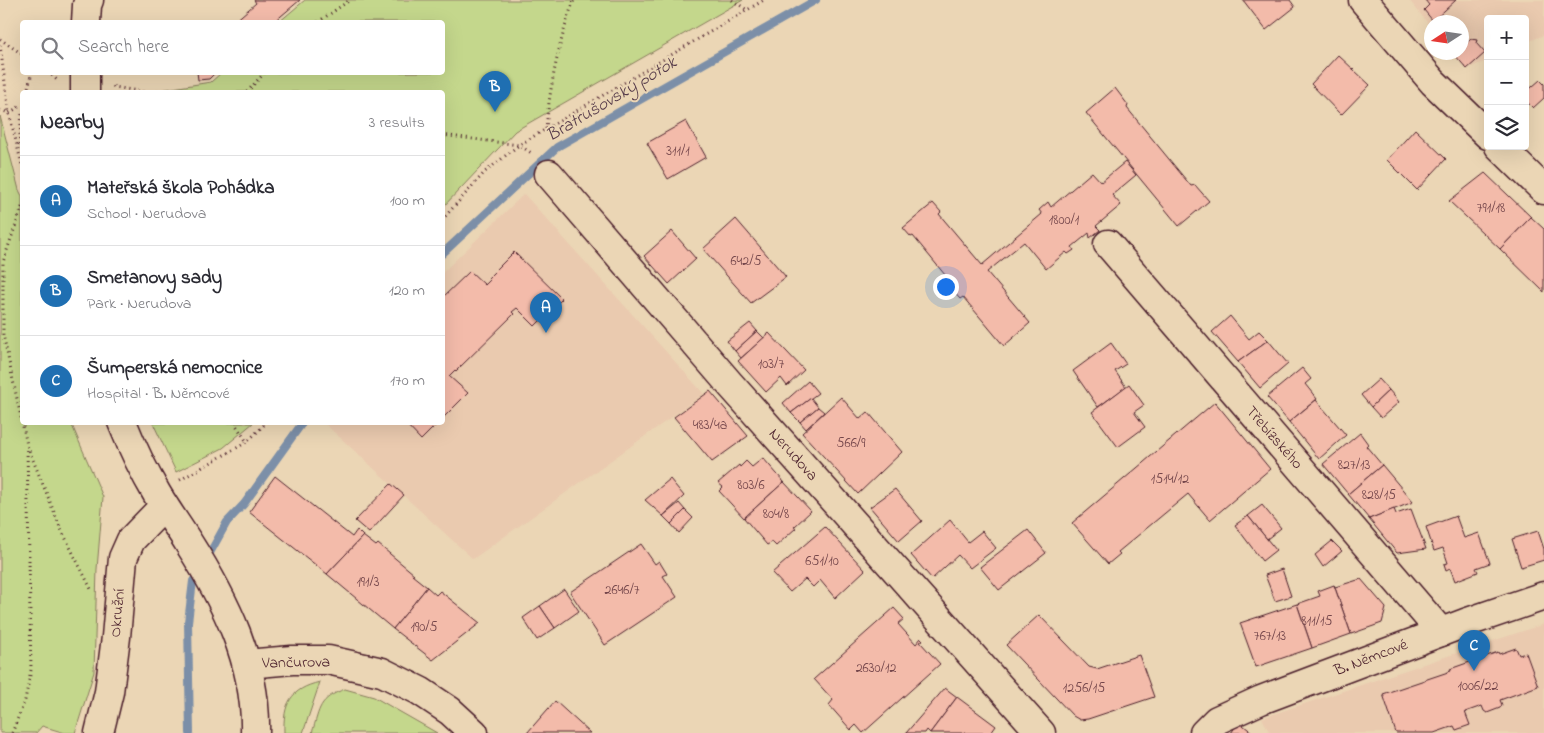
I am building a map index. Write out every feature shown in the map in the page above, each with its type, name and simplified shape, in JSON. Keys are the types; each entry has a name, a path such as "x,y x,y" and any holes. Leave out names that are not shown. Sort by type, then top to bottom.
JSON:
{"street":[{"path":"86,20 89,0"},
{"path":"1363,0 1432,82 1484,132"},
{"path":"85,75 85,90"},
{"path":"1503,150 1544,190"},
{"name":"Nerudova","path":"549,174 729,382 1041,733"},
{"name":"Třebízského","path":"1108,244 1441,632"},
{"name":"Vančurova","path":"123,425 132,446 164,506 189,542 231,618 248,664 292,660 328,660 382,672 420,691 450,711 474,733"},
{"name":"Okružní","path":"99,733 109,692 123,558 130,540 164,506"},
{"name":"B. Němcové","path":"1204,733 1217,720 1261,700 1441,632 1544,596"},
{"path":"248,664 256,716 255,733"}],"path":[{"path":"321,20 350,0"},
{"path":"546,129 549,95 566,21 574,0"},
{"path":"732,0 747,10"},
{"path":"445,217 485,172 519,146 764,0"},
{"path":"0,39 20,53"},
{"path":"0,45 9,112 20,155"},
{"path":"28,90 31,75"},
{"path":"249,90 263,75"},
{"path":"111,80 114,87 132,90"},
{"path":"0,110 9,112 20,106"},
{"path":"445,135 519,146 532,153"},
{"path":"19,150 20,138"},
{"path":"20,212 3,262 2,336 20,414"},
{"path":"22,425 27,445 60,527 96,598"},
{"path":"236,425 247,442"},
{"path":"179,480 247,442 264,425"},
{"path":"12,733 25,700 31,670 27,445"}],"shaded area":[{"path":"1409,0 1544,0 1544,35 1529,41 1529,15 1484,15 1484,62 1467,69 1459,60 1469,60 1469,15 1424,15 1424,18"},
{"path":"524,194 704,394 473,559 326,425 445,425 445,270"},
{"path":"1544,624 1544,733 1270,733 1262,718"}],"green space":[{"path":"305,0 743,0 515,131 445,205 445,90 160,90 211,82 219,75 445,75 445,20 281,20"},
{"path":"0,116 20,192 20,425 72,425 103,497 97,569 94,672 75,733 65,733 42,726 36,733 0,733"},
{"path":"154,425 251,425 223,448 176,472"},
{"path":"320,682 303,733 284,733 285,714 290,699 302,689"},
{"path":"345,689 374,697 437,733 312,733 321,705 336,693"}],"building":[{"path":"254,0 300,0 276,20 236,20 256,3"},
{"path":"1243,0 1290,0 1295,7 1266,30"},
{"path":"1425,0 1456,0 1440,15 1428,15 1424,10 1429,5"},
{"path":"1471,39 1477,40 1476,43 1484,54 1467,69 1459,60 1469,60 1469,41"},
{"path":"1338,55 1370,85 1341,115 1311,84"},
{"path":"197,75 213,75 209,79 198,80"},
{"path":"1540,80 1544,84 1544,98 1533,108 1529,104 1529,90"},
{"path":"1115,88 1128,105 1127,108 1191,186 1195,185 1209,201 1179,226 1086,113"},
{"path":"686,121 706,157 668,179 647,143"},
{"path":"1415,129 1446,159 1417,190 1387,160"},
{"path":"1125,162 1136,175 1112,195 1121,205 1096,226 1100,230 1090,238 1089,233 1072,247 1074,250 1068,254 1066,252 1046,269 1024,242 987,272 1030,323 1004,346 963,297 960,299 951,289 954,286 913,236 911,237 903,228 933,203 941,212 939,214 982,265 1042,214 1039,210 1048,202 1051,207 1092,172 1101,182"},
{"path":"1485,173 1531,217 1500,249 1449,201"},
{"path":"1531,217 1544,229 1544,292 1500,249"},
{"path":"736,219 786,277 751,303 703,249"},
{"path":"672,231 696,259 669,284 644,256"},
{"path":"514,252 562,299 535,326 517,308 512,312 514,314 449,376 468,393 445,416 445,295 470,271 485,285 490,280 488,278"},
{"path":"1230,316 1249,339 1259,331 1268,340 1238,362 1212,332"},
{"path":"750,323 757,331 735,351 727,341"},
{"path":"757,331 764,338 741,358 735,351"},
{"path":"769,333 804,370 787,386 781,378 766,392 738,361"},
{"path":"1268,340 1288,364 1260,388 1238,362"},
{"path":"1111,343 1126,364 1115,371 1126,387 1098,407 1073,371"},
{"path":"1302,368 1311,379 1305,384 1317,399 1289,422 1267,397"},
{"path":"1379,379 1389,390 1371,407 1361,395"},
{"path":"808,381 818,393 791,413 783,403"},
{"path":"1129,384 1144,405 1134,412 1145,427 1118,447 1092,412"},
{"path":"1389,390 1399,402 1381,418 1371,407"},
{"path":"710,391 748,436 712,462 674,417"},
{"path":"841,397 860,419 868,412 902,452 858,494 802,433"},
{"path":"811,398 818,407 800,422 791,413"},
{"path":"1316,400 1346,435 1319,459 1289,422"},
{"path":"1215,402 1270,469 1210,520 1188,494 1118,552 1120,554 1108,564 1072,523"},
{"path":"818,407 824,412 806,429 800,422"},
{"path":"407,425 436,425 421,440"},
{"path":"1360,433 1368,444 1366,446 1382,465 1348,494 1323,464"},
{"path":"763,458 784,482 744,518 719,491 723,487 718,483 746,461 752,467"},
{"path":"1382,465 1413,502 1369,519 1348,494"},
{"path":"275,476 352,537 357,530 363,536 327,574 249,512"},
{"path":"670,479 684,496 663,516 645,500"},
{"path":"784,482 811,511 776,546 772,542 767,545 744,518"},
{"path":"391,484 404,495 369,533 355,521"},
{"path":"895,489 922,521 899,541 870,507"},
{"path":"679,503 685,510 671,524 663,516"},
{"path":"1262,505 1281,528 1267,539 1248,516"},
{"path":"1394,509 1396,514 1411,509 1426,549 1397,553 1369,519"},
{"path":"685,510 693,518 679,533 671,524"},
{"path":"1248,516 1276,550 1262,561 1235,525"},
{"path":"1456,516 1464,538 1479,533 1490,563 1476,568 1478,572 1455,581 1450,568 1446,570 1444,564 1448,563 1443,548 1434,551 1426,527"},
{"path":"950,520 968,542 982,531 996,548 970,568 958,555 932,579 911,555"},
{"path":"825,527 865,570 835,598 820,580 813,587 805,579 790,592 772,573"},
{"path":"1028,530 1046,553 999,590 980,567"},
{"path":"1538,531 1544,549 1544,560 1521,567 1512,539"},
{"path":"363,536 376,546 378,544 427,587 393,629 327,574"},
{"path":"1332,541 1342,551 1323,567 1315,555"},
{"path":"641,544 655,564 659,561 667,574 663,576 677,597 605,645 570,592"},
{"path":"1282,569 1291,596 1275,601 1265,575"},
{"path":"1361,579 1386,608 1382,623 1351,634 1334,585 1335,587"},
{"path":"1334,585 1351,634 1312,648 1297,604 1320,596 1318,591"},
{"path":"427,587 436,595 440,591 480,623 433,660 393,629"},
{"path":"564,589 579,611 555,628 540,606"},
{"path":"1297,604 1312,648 1256,667 1240,623"},
{"path":"540,606 555,628 537,640 523,618"},
{"path":"894,608 904,619 898,624 916,644 921,638 923,640 920,642 940,664 863,733 856,725 851,730 829,705 833,700 814,679"},
{"path":"1039,615 1089,667 1097,669 1139,655 1154,697 1088,719 1080,720 1073,716 1006,645"},
{"path":"1516,648 1519,655 1526,653 1538,686 1500,700 1502,705 1500,708 1487,713 1482,706 1465,712 1470,725 1456,730 1454,726 1434,733 1396,733 1383,694 1451,671 1450,669 1498,652 1499,654"},
{"path":"945,688 957,697 930,733 927,730 925,733 906,733"},
{"path":"957,697 996,726 991,733 930,733"},
{"path":"555,701 590,733 527,733"},
{"path":"1239,722 1253,733 1231,733"}],"waterway":[{"name":"Bratrušovský potok","path":"445,251 557,147 816,0"},
{"name":"Bratrušovský potok","path":"206,560 227,522 244,504 301,425"},
{"name":"Bratrušovský potok","path":"190,733 188,622 193,581 199,572"}],"place":[{"name":"Smetanovy sady","path":"495,112"},
{"name":"Mateřská škola Pohádka","path":"546,333"},
{"name":"Šumperská nemocnice","path":"1474,671"}]}
